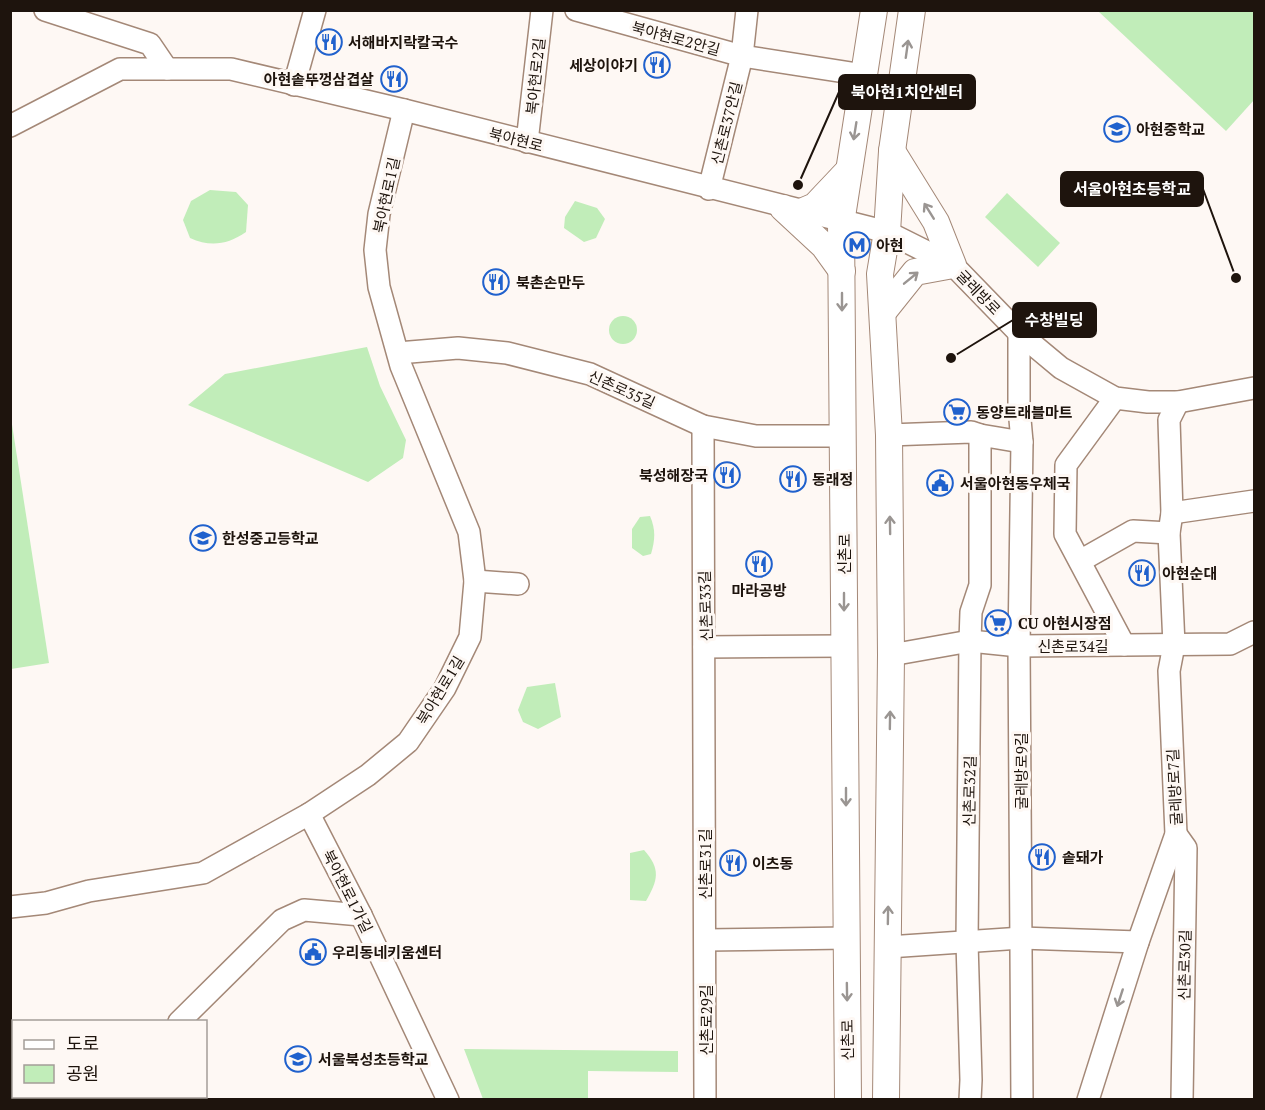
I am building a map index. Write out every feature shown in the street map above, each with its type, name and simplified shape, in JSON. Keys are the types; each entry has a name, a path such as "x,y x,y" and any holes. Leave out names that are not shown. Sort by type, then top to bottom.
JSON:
{"main road":[{"name":"신촌로","path":"848,1100 842,271 851,225 849,170 874,10"},
{"path":"886,1100 891,655 889,435 880,274 886,232 892,151 912,10"},
{"path":"883,312 915,272 953,264 936,222 892,151"},
{"path":"792,210 815,206 849,170"},
{"path":"792,210 824,246 842,271"}],"street":[{"path":"45,10 150,44 167,69"},
{"path":"294,85 315,10"},
{"name":"북아현로2길","path":"527,142 542,10"},
{"name":"북아현로2안길","path":"576,10 636,19 742,56 864,75"},
{"name":"신촌로37안길","path":"709,189 742,56 747,10"},
{"name":"북아현로","path":"10,126 120,69 231,69 405,110 851,225"},
{"name":"북아현로1길","path":"10,907 46,903 90,891 202,873 309,813 368,775 408,742 445,688 470,638 475,581 469,532 398,353 379,287 375,250 380,214 405,110"},
{"name":"굴레방로","path":"851,225 886,232 953,264 1019,333 1061,368 1115,398 1148,402 1178,402 1254,388"},
{"name":"굴레방로9길","path":"1019,333 1019,408 1022,442 1019,646 1022,1100"},
{"name":"신촌로35길","path":"398,353 458,348 507,353 590,374 703,426 756,436 843,436"},
{"path":"1115,398 1066,465 1065,534 1124,645"},
{"name":"굴레방로7길","path":"1088,1100 1138,942 1176,834 1169,671 1173,645 1169,420 1178,402"},
{"name":"신촌로33길","path":"703,426 704,647 844,646"},
{"path":"889,435 971,432 1022,442"},
{"path":"970,641 972,612 980,585 980,435"},
{"path":"1080,561 1133,531 1254,501"},
{"path":"475,581 518,584"},
{"name":"신촌로34길","path":"891,655 970,641 1019,646 1230,644 1254,632"},
{"name":"신촌로32길","path":"968,942 970,641"},
{"name":"신촌로31길","path":"704,647 706,940"},
{"name":"북아현로1가길","path":"309,813 361,915 448,1100"},
{"name":"신촌로30길","path":"1176,834 1186,848 1182,1100"},
{"path":"181,1020 282,920 304,910 361,915"},
{"path":"706,940 846,938"},
{"path":"888,947 1021,938 1138,942"},
{"name":"신촌로29길","path":"705,1100 706,940"},
{"path":"968,942 971,1080 969,1100"}],"green space":[{"path":"1098,11 1254,11 1254,100 1226,131"},
{"path":"210,190 236,192 248,205 246,232 232,240 218,243 205,243 190,238 183,220 191,201"},
{"path":"1007,193 1060,243 1038,267 985,217"},
{"path":"575,201 597,208 605,219 596,238 584,242 564,228 565,217"},
{"path":"623,316 633,320 637,330 633,340 623,344 613,340 609,330 613,320"},
{"path":"367,347 380,386 406,440 403,458 368,482 188,405 225,374"},
{"path":"11,418 49,663 10,669"},
{"path":"650,516 654,530 653,544 651,554 643,556 632,548 632,529 640,517"},
{"path":"555,683 561,717 538,729 523,722 518,710 527,687"},
{"path":"644,850 653,863 655,881 646,901 630,900 630,853"},
{"path":"464,1049 678,1051 678,1072 588,1071 588,1099 483,1099"}],"place":[{"name":"서해바지락칼국수","path":"329,42"},
{"name":"세상이야기","path":"657,65"},
{"name":"아현솥뚜껑삼겹살","path":"394,79"},
{"name":"아현중학교","path":"1117,129"},
{"name":"북아현1치안센터","path":"798,185"},
{"name":"아현","path":"857,245"},
{"name":"서울아현초등학교","path":"1236,278"},
{"name":"북촌손만두","path":"496,282"},
{"name":"수창빌딩","path":"951,358"},
{"name":"동양트래블마트","path":"957,412"},
{"name":"북성해장국","path":"727,475"},
{"name":"동래정","path":"793,479"},
{"name":"서울아현동우체국","path":"940,483"},
{"name":"한성중고등학교","path":"203,538"},
{"name":"마라공방","path":"759,564"},
{"name":"아현순대","path":"1142,573"},
{"name":"CU 아현시장점","path":"998,623"},
{"name":"솥돼가","path":"1042,857"},
{"name":"이츠동","path":"733,863"},
{"name":"우리동네키움센터","path":"313,952"},
{"name":"서울북성초등학교","path":"298,1059"}]}
